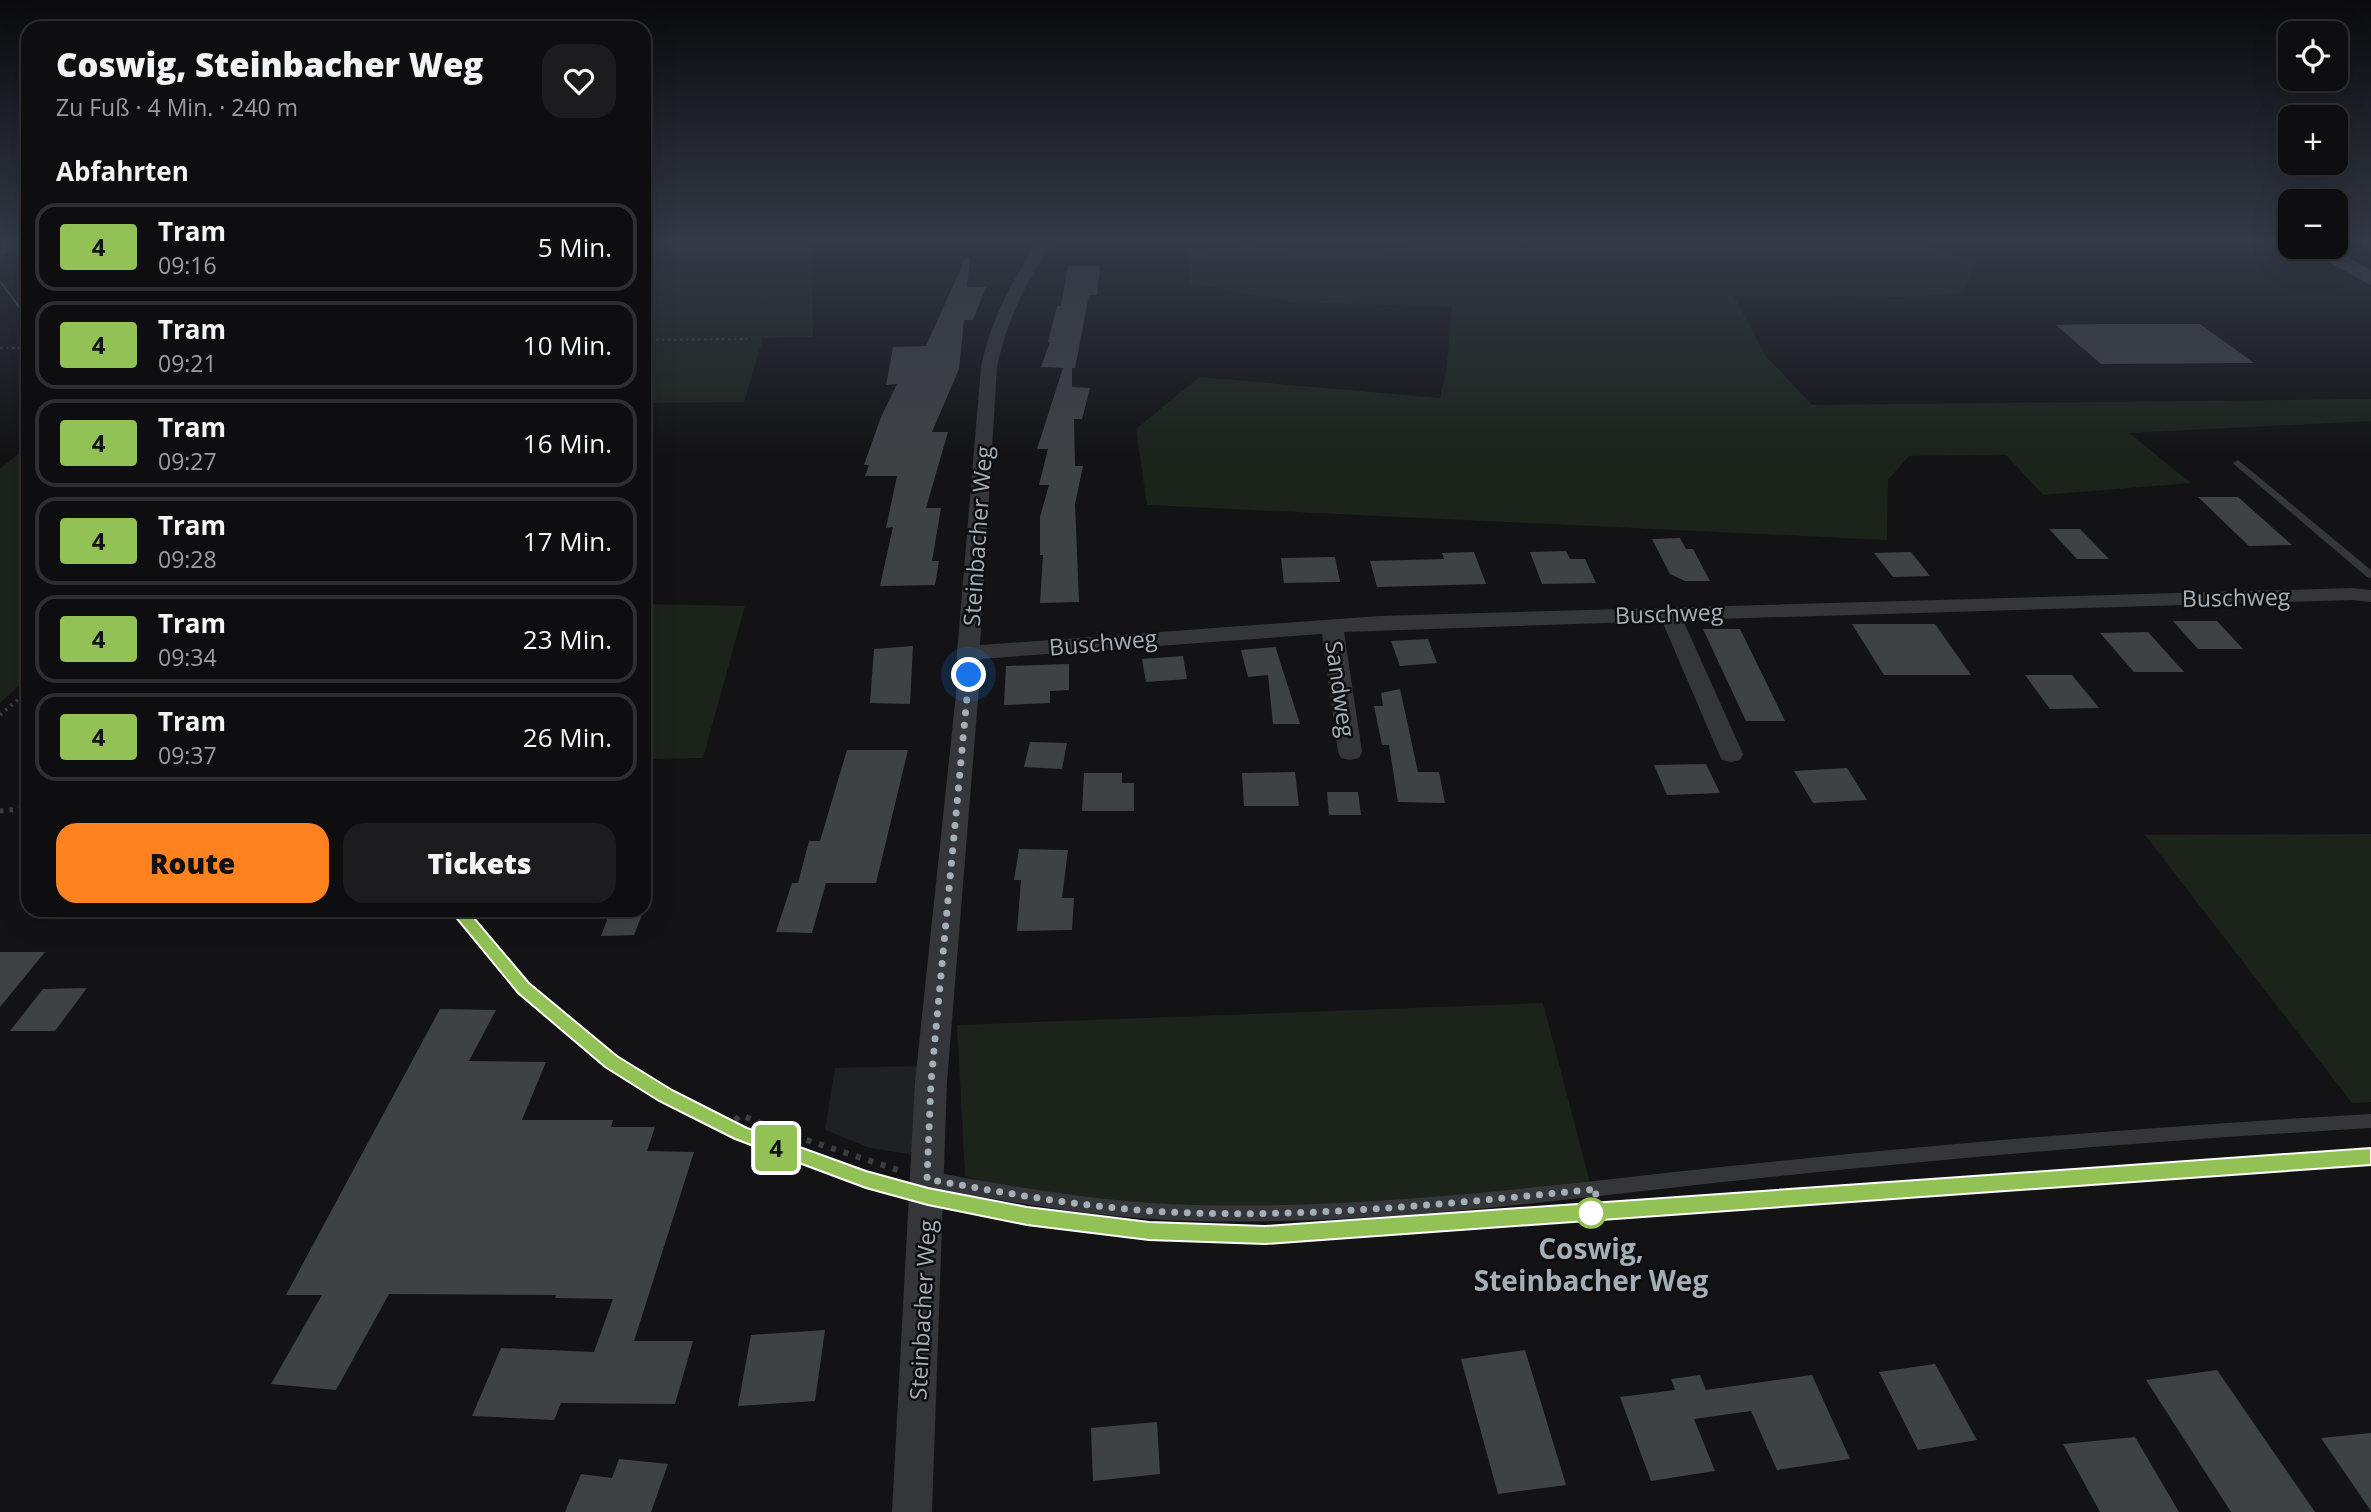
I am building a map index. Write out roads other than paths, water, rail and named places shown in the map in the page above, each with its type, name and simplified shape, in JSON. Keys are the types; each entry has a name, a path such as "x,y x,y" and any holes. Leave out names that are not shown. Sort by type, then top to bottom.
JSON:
{"street":[{"name":"Steinbacher Weg","path":"912,1512 931,1082 969,675 968,653 989,367 1003,314"},
{"name":"Buschweg","path":"968,653 1332,625 1669,613 2352,594 2371,596"},
{"path":"1669,613 1731,754"},
{"name":"Sandweg","path":"1332,625 1350,752"}],"lane":[{"path":"2238,463 2371,575"},
{"path":"927,1179 1062,1204 1181,1213 1388,1209 1789,1167 2260,1127 2371,1121"}],"tram line":[{"name":"4","path":"464,917 523,988 611,1062 666,1096 741,1134 790,1153 866,1179 1003,1213 1149,1231 1265,1235 1981,1186 2371,1156"},
{"path":"465,917 494,954 532,994 572,1032 617,1065"},
{"path":"615,1063 688,1107 765,1143 845,1172 926,1195 1010,1212 1095,1224 1180,1231 1265,1235 2371,1156"}],"place":[{"name":"Coswig, Steinbacher Weg","path":"1591,1213"}]}
